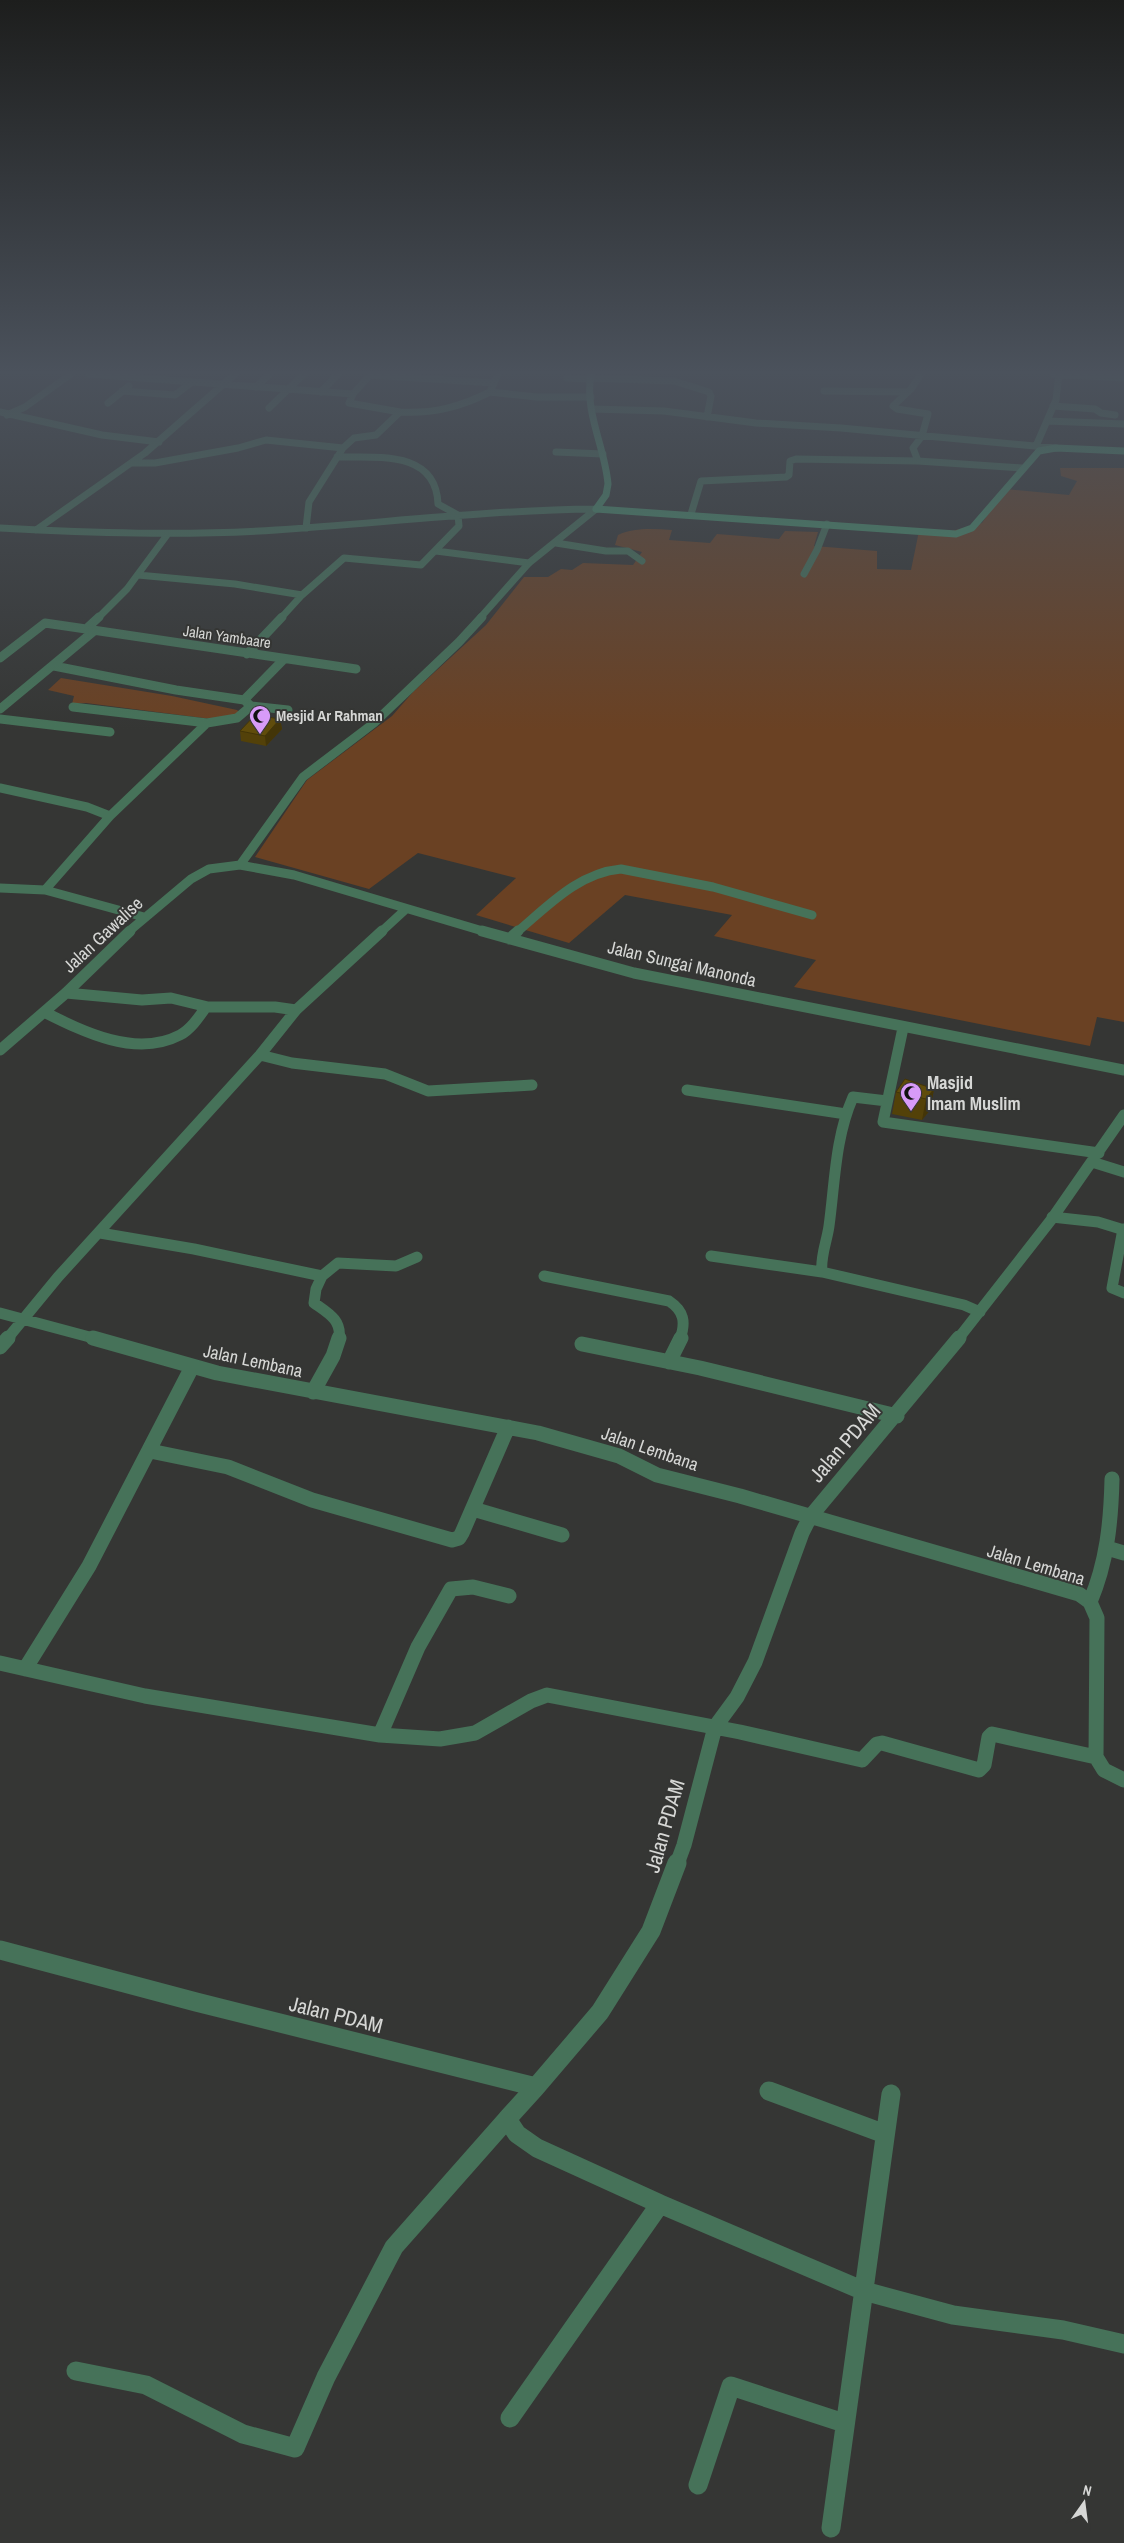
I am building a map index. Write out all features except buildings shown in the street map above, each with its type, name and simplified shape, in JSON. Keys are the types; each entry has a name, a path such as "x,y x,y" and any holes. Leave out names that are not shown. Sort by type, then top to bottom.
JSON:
{"street":[{"path":"36,530 63,507 85,493"},
{"path":"306,528 309,502 315,493"},
{"path":"436,493 438,504 458,515"},
{"path":"240,865 303,777 374,723 398,698 417,683 459,642 529,563 596,509 605,493"},
{"path":"691,514 697,493"},
{"path":"0,528 166,535 306,528 458,515 596,509 691,514 927,533 965,532 972,528 1001,493"},
{"path":"247,654 302,595 344,558 416,566 422,565 458,528 458,515"},
{"path":"804,574 817,550 827,524"},
{"path":"0,709 54,666 90,630 138,575 166,535"},
{"path":"556,543 606,551 633,552 642,561"},
{"path":"436,552 529,563"},
{"path":"138,575 235,584 302,595"},
{"name":"Jalan Yambaare","path":"0,658 44,623 356,669"},
{"path":"73,707 207,723 226,722 248,711 247,703 284,659"},
{"path":"54,666 288,710"},
{"path":"90,728 107,711"},
{"path":"0,719 23,723 90,728 110,732"},
{"path":"45,890 110,816 207,723"},
{"path":"0,788 88,808 110,816"},
{"name":"Jalan Sungai Manonda","path":"240,865 294,875 509,940 634,973 903,1028 1124,1070"},
{"name":"Jalan Gawalise","path":"0,1050 66,993 144,917 191,879 209,869 240,865"},
{"path":"509,940 556,900 598,871 608,868 713,888 812,915"},
{"path":"0,888 62,892 144,917"},
{"path":"0,1347 58,1277 260,1055 296,1010 406,909"},
{"path":"66,993 142,1000 174,998 206,1007 275,1007 296,1010"},
{"path":"44,1012 90,1034 118,1042 161,1042 180,1035 206,1007"},
{"path":"903,1028 882,1122 888,1125 1096,1157 1124,1172"},
{"path":"260,1055 292,1063 393,1075 425,1091 532,1085"},
{"path":"687,1090 846,1114"},
{"path":"822,1272 821,1265 829,1228 836,1157 846,1114 853,1098 887,1101"},
{"name":"Jalan PDAM","path":"0,1950 536,2087 600,2012 652,1931 684,1845 718,1728 755,1662 802,1533 810,1517 896,1416 980,1312 1096,1157 1124,1115"},
{"path":"1052,1217 1098,1222 1124,1230 1112,1280 1112,1288 1124,1293"},
{"path":"100,1233 194,1249 322,1276"},
{"path":"711,1256 822,1272 964,1306 980,1312"},
{"path":"314,1392 338,1347 340,1330 336,1320 314,1303 316,1289 322,1276 338,1263 396,1266 417,1257"},
{"path":"544,1276 669,1301 679,1306 684,1315 684,1332 669,1362"},
{"name":"Jalan Lembana","path":"0,1314 24,1318 192,1367 314,1392 508,1427 612,1454 657,1474 1073,1592 1090,1602 1097,1618 1096,1757"},
{"path":"582,1344 669,1362 896,1416"},
{"path":"25,1669 84,1573 150,1451 192,1367"},
{"path":"150,1451 228,1467 312,1500 449,1539 459,1538 508,1427"},
{"path":"1090,1602 1102,1578 1107,1548 1112,1479"},
{"path":"473,1509 562,1535"},
{"path":"1107,1548 1124,1553"},
{"path":"380,1735 418,1647 451,1589 458,1586 487,1589 509,1596"},
{"path":"0,1663 145,1696 380,1735 440,1739 465,1736 491,1725 531,1701 547,1695 740,1732 862,1760 867,1757 877,1744 882,1742 979,1770 984,1765 989,1737 992,1734 1096,1757 1104,1770 1124,1780"},
{"path":"76,2371 146,2385 244,2434 295,2448 326,2377 394,2247 536,2087"},
{"path":"769,2091 885,2134"},
{"path":"831,2528 844,2423 891,2094"},
{"path":"507,2119 517,2134 537,2148 660,2204 864,2291 953,2315 1063,2330 1124,2344"},
{"path":"510,2418 660,2204"},
{"path":"698,2486 731,2386 844,2423"}],"shaded area":[{"path":"1003,493 1069,495 1070,493 1124,493 1124,1022 1097,1017 1090,1046 794,987 816,960 714,936 732,915 625,895 569,943 476,915 516,878 418,853 369,889 255,857 307,780 392,716 413,692 486,625 524,577 548,577 561,569 572,570 583,563 633,565 642,552 615,545 618,535 624,532 645,529 672,530 669,540 710,543 717,534 779,539 785,531 818,532 814,546 877,551 877,569 911,570 919,531 952,531 982,523"},
{"path":"61,678 172,696 237,710 240,713 219,720 86,703 72,704 74,696 48,690"}],"place":[{"name":"Mesjid Ar Rahman","path":"260,735"},
{"name":"Masjid Imam Muslim","path":"911,1112"}]}
